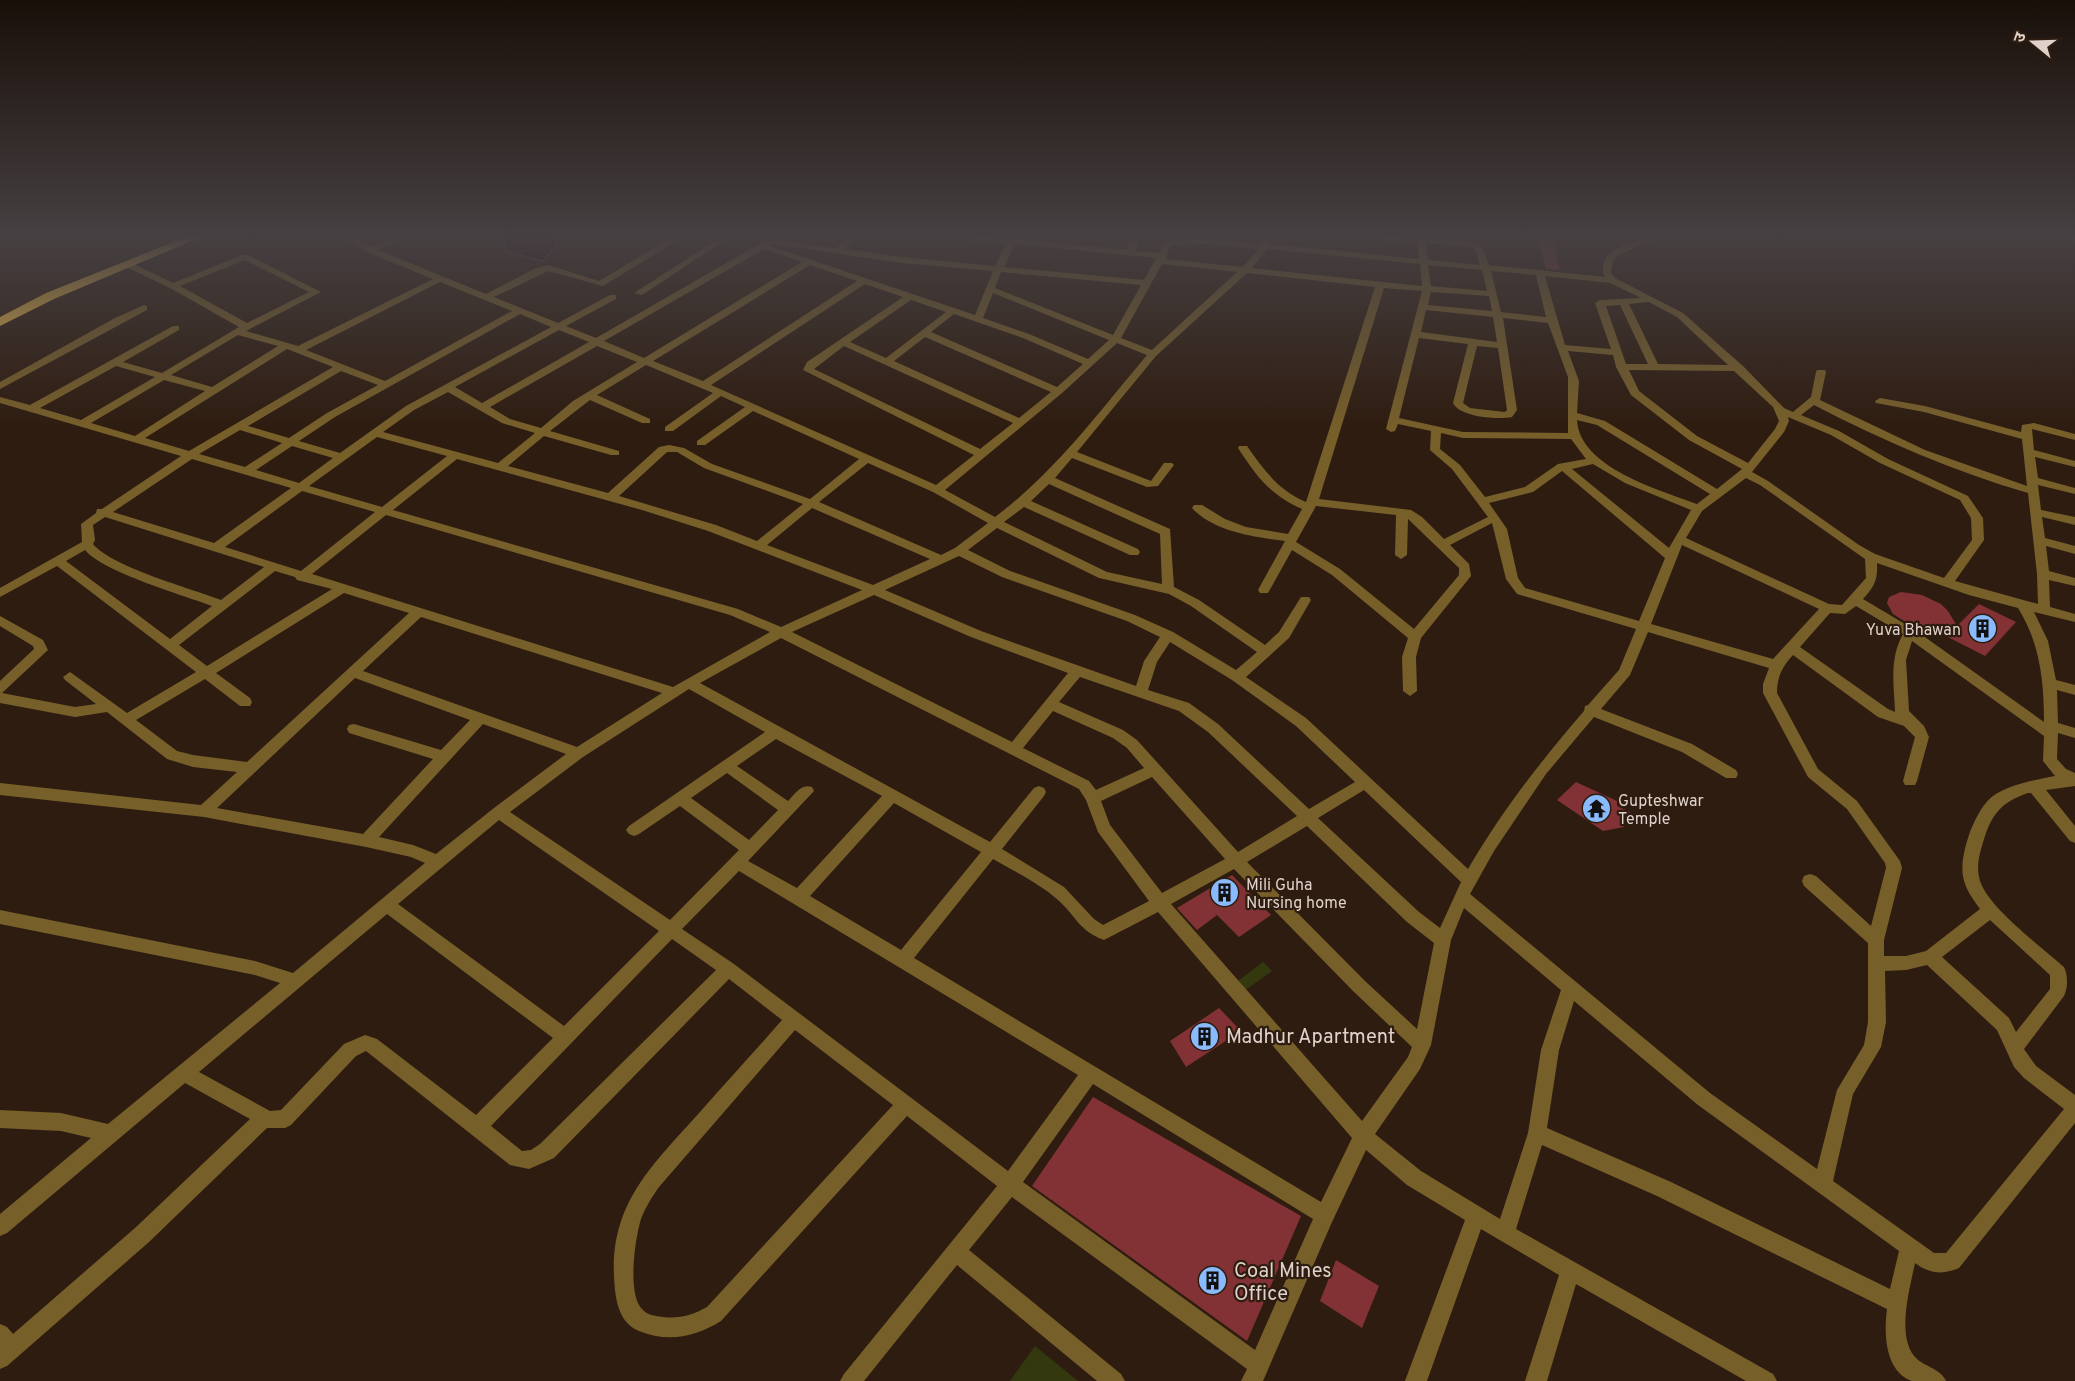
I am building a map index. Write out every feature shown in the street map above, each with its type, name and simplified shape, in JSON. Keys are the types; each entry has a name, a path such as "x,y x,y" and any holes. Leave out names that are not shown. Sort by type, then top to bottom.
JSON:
{"highway":[{"path":"1,316 40,299"},
{"path":"1,316 42,299"}],"street":[{"path":"194,299 242,330 342,366 384,384"},
{"path":"84,423 242,330 304,299"},
{"path":"298,350 398,299"},
{"path":"497,299 753,406 937,490 997,523 1112,578 1168,589 1195,603 1266,651"},
{"path":"214,549 410,408 609,299"},
{"path":"483,408 670,299"},
{"path":"500,467 541,432 590,396 748,299"},
{"path":"704,385 835,299"},
{"path":"906,299 811,364 808,370 981,454"},
{"path":"922,299 1026,336 1089,363"},
{"path":"978,319 986,299"},
{"path":"1016,299 1153,354"},
{"path":"937,490 1058,391 1115,340 1138,299"},
{"path":"0,1226 499,812 578,753 689,683 781,632 958,551 997,523 1048,478 1153,354 1213,299"},
{"path":"1264,590 1311,505 1375,299"},
{"path":"1424,299 1392,424 1481,436 1574,436"},
{"path":"1473,343 1458,403 1467,411 1508,415 1512,410 1493,299"},
{"path":"1546,299 1551,320 1574,381 1572,415 1574,436 1594,460 1627,480 1698,509"},
{"path":"499,812 728,969 1256,1373 1325,1215 1363,1136 1414,1064 1422,1045 1443,940 1465,888 1489,847 1541,770 1590,710 1625,672 1679,539 1698,509 1747,471 1780,430 1784,421 1780,410 1739,368 1680,315 1648,299"},
{"path":"1623,301 1654,366"},
{"path":"1651,301 1600,303 1621,367 1635,393 1647,404 1693,438 1747,471 1871,557 1947,583 2075,618"},
{"path":"1421,307 1551,320"},
{"path":"0,386 118,320 144,308"},
{"path":"247,471 289,442 384,384 520,310"},
{"path":"888,361 954,310"},
{"path":"31,409 176,328"},
{"path":"925,333 1058,391"},
{"path":"1414,334 1502,346"},
{"path":"845,343 1020,422"},
{"path":"137,440 286,345"},
{"path":"1561,348 1616,352"},
{"path":"114,362 215,391"},
{"path":"0,593 87,544 89,540 87,524 101,512 237,426 342,366"},
{"path":"1621,367 1739,368"},
{"path":"1796,414 1814,401 1821,372"},
{"path":"447,387 506,421 615,453"},
{"path":"669,429 720,392"},
{"path":"590,396 646,421"},
{"path":"0,400 734,612 781,632 1072,777 1084,785 1093,798 1103,828 1161,904 1363,1136 1414,1178 1476,1216 1569,1271 1766,1381"},
{"path":"1814,401 1844,417 1976,474 2075,491"},
{"path":"1880,401 1932,411 2027,437"},
{"path":"701,443 753,406"},
{"path":"1780,410 1796,414 1884,461 1964,498 1977,518 1978,540 1947,583"},
{"path":"1572,415 1602,423 1667,465 1718,494"},
{"path":"237,426 341,457"},
{"path":"2044,609 2040,541 2026,428 2030,426 2075,437"},
{"path":"1437,431 1435,450 1456,467 1483,501 1501,529 1512,579 1521,591 1776,665"},
{"path":"374,433 611,497 712,528 976,634 1184,707 1198,717 1413,916 1443,940"},
{"path":"611,497 663,449 669,447 693,456 708,466 811,503 940,559"},
{"path":"1243,448 1263,479 1277,493 1311,505 1402,512 1413,516 1444,544 1467,571 1415,637 1409,657 1410,691"},
{"path":"2028,452 2075,464"},
{"path":"1070,453 1151,484 1154,484 1168,465"},
{"path":"302,577 456,454"},
{"path":"759,546 867,458"},
{"path":"1483,501 1529,490 1562,466 1594,460"},
{"path":"1562,466 1672,557"},
{"path":"1048,478 1160,527 1166,532 1168,589"},
{"path":"1023,502 1134,552"},
{"path":"1198,508 1215,520 1237,529 1292,541 1336,572 1415,637"},
{"path":"101,512 674,692"},
{"path":"1401,555 1402,512"},
{"path":"2036,512 2075,521"},
{"path":"1444,544 1479,524 1495,518"},
{"path":"1679,539 1827,608 1845,610 1868,586 1872,578 1871,557"},
{"path":"2040,541 2075,550"},
{"path":"87,544 95,554 111,564 222,605"},
{"path":"958,551 1006,574 1131,618 1168,635 1237,676 1301,722 1366,782 1465,888 1570,988 1704,1099 1909,1249 1930,1262 1942,1264 1952,1261 2075,1108 2030,1072 2014,1048 2003,1024 1930,957"},
{"path":"58,561 245,702"},
{"path":"170,645 272,567"},
{"path":"2043,574 2075,582"},
{"path":"126,720 207,673 341,589"},
{"path":"1237,676 1284,635 1305,600"},
{"path":"1856,600 1910,633 2051,730 2075,733"},
{"path":"2023,605 2038,629 2051,683 2050,761 2061,773 2073,780"},
{"path":"1823,1184 1846,1090 1872,1047 1877,1022 1876,940 1894,875 1892,861 1852,805 1813,773 1770,693 1770,684 1776,665 1827,608"},
{"path":"204,811 417,613"},
{"path":"0,689 41,650 38,642 2,626"},
{"path":"1910,633 1902,647 1899,660 1902,712 1919,730 1922,737 1910,781"},
{"path":"1141,692 1151,661 1168,635"},
{"path":"1792,648 1882,713 1909,722"},
{"path":"1014,749 1077,671"},
{"path":"353,672 578,753"},
{"path":"70,677 172,755 193,761 250,768"},
{"path":"689,683 774,733 993,851 1060,893 1096,930 1104,933 1161,904 1236,861 1366,782"},
{"path":"2051,683 2075,690"},
{"path":"0,698 75,712 109,707"},
{"path":"1050,704 1118,734 1132,744 1236,861 1359,986 1422,1045"},
{"path":"1590,710 1687,748 1731,774"},
{"path":"366,841 481,717"},
{"path":"354,729 445,757"},
{"path":"634,830 774,733"},
{"path":"727,766 789,810"},
{"path":"1093,798 1155,768"},
{"path":"2014,1048 2058,991 2058,972 1991,910 1977,893 1970,873 1971,856 1983,819 1992,805 2001,798 2073,780"},
{"path":"2035,788 2075,837"},
{"path":"0,789 204,811 413,851 438,862"},
{"path":"477,1127 807,791"},
{"path":"903,959 1039,792"},
{"path":"799,897 891,796"},
{"path":"680,798 749,849"},
{"path":"737,862 903,959 1325,1215"},
{"path":"1810,881 1876,940"},
{"path":"387,905 565,1037"},
{"path":"1877,964 1906,963 1930,957 1991,910"},
{"path":"0,917 255,968 295,981"},
{"path":"184,1073 269,1120 285,1119 350,1050 364,1043 523,1161 532,1160 547,1151 728,969"},
{"path":"1505,1233 1538,1133 1550,1050 1570,988"},
{"path":"794,1019 652,1180 637,1204 630,1223 625,1254 626,1302 633,1315 651,1326 673,1328 699,1324 714,1314 906,1104"},
{"path":"851,1381 1010,1184 1090,1073"},
{"path":"4,1347 142,1235 265,1118"},
{"path":"0,1119 61,1122 111,1134"},
{"path":"1538,1133 1664,1189 1897,1303"},
{"path":"1416,1381 1476,1216"},
{"path":"1909,1249 1897,1303 1897,1345 1901,1356 1911,1367 1935,1381"},
{"path":"956,1252 1110,1380"},
{"path":"1541,1379 1569,1271"}],"green space":[{"path":"1263,962 1272,971 1243,992 1235,983"},
{"path":"1035,1346 1078,1381 1010,1381"}],"building":[{"path":"1901,592 1922,595 1941,604 1957,626 1979,604 2016,622 1985,656 1938,632 1917,629 1893,614 1887,603 1889,597"},
{"name":"Gupteshwar Temple","path":"1576,782 1617,801 1617,806 1630,812 1624,827 1603,831 1557,800"},
{"name":"Mili Guha Nursing home","path":"1232,875 1271,915 1239,937 1217,915 1197,930 1177,908"},
{"name":"Madhur Apartment","path":"1219,1008 1241,1031 1186,1067 1170,1041"},
{"name":"Coal Mines Office","path":"1093,1097 1301,1216 1247,1341 1032,1186"},
{"path":"1336,1260 1379,1286 1362,1328 1320,1301"}],"place":[{"name":"Yuva Bhawan","path":"1982,629"},
{"name":"Gupteshwar Temple","path":"1597,809"},
{"name":"Mili Guha Nursing home","path":"1225,893"},
{"name":"Madhur Apartment","path":"1205,1036"},
{"name":"Coal Mines Office","path":"1213,1281"}]}
